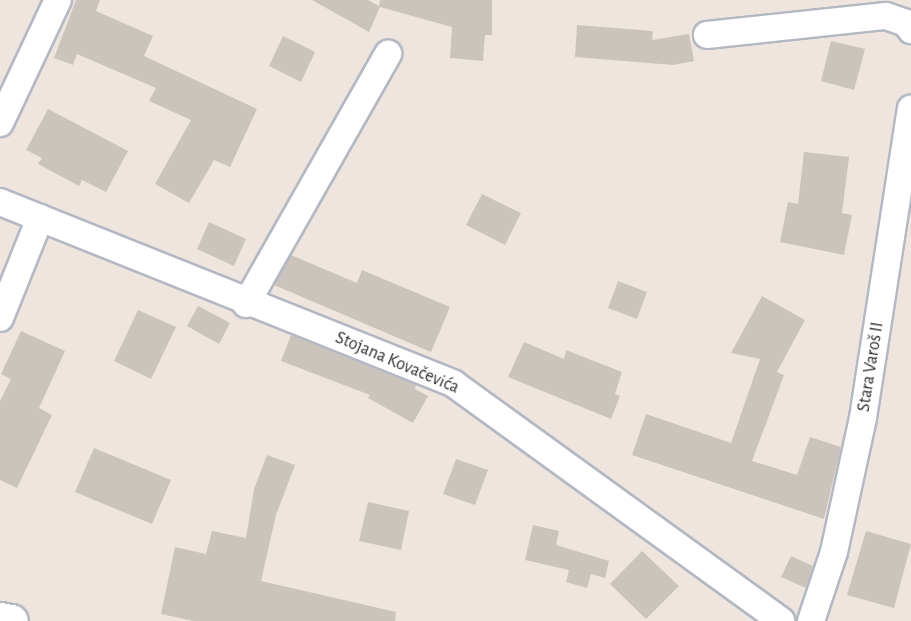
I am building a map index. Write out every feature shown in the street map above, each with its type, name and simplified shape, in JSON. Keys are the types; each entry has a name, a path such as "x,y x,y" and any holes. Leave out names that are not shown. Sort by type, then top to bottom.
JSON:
{"main road":[{"path":"0,619 11,621"}],"street":[{"path":"0,123 58,0"},
{"path":"707,35 886,16 906,23 911,30"},
{"path":"246,304 388,54"},
{"name":"Stara Varoš II","path":"811,621 834,552 863,418 911,109"},
{"name":"Stojana Kovačevića","path":"0,202 246,304 454,384 781,621"},
{"path":"0,318 40,218"}],"building":[{"path":"76,0 100,0 96,11 153,36 144,56 257,109 230,167 214,160 189,203 155,184 191,120 149,101 156,88 77,54 73,65 54,58"},
{"path":"312,0 368,0 379,6 380,0 492,0 492,35 485,35 483,61 450,58 452,27 380,7 369,32"},
{"path":"577,25 653,31 652,40 689,34 694,61 673,65 575,57"},
{"path":"283,36 315,52 301,82 269,66"},
{"path":"831,41 865,49 854,90 821,81"},
{"path":"48,109 128,151 106,192 82,180 79,186 38,164 42,158 26,150"},
{"path":"804,152 849,157 842,213 852,215 844,255 780,242 788,202 798,204"},
{"path":"482,194 521,213 505,245 466,225"},
{"path":"209,222 246,239 234,266 197,249"},
{"path":"291,255 357,283 362,270 450,307 431,352 274,285"},
{"path":"618,281 647,292 637,319 608,308"},
{"path":"762,296 805,320 777,372 784,375 752,461 797,475 810,437 841,447 824,519 632,455 646,414 731,443 760,359 731,353"},
{"path":"198,306 230,323 219,344 187,326"},
{"path":"138,310 176,327 151,379 114,361"},
{"path":"21,331 65,351 39,408 52,415 17,488 0,480 0,401 11,379 1,374"},
{"path":"291,335 416,385 415,389 428,396 413,423 368,398 370,395 281,361"},
{"path":"524,342 564,359 566,350 622,372 615,394 620,396 611,419 508,377"},
{"path":"94,448 171,480 152,524 75,492"},
{"path":"267,455 295,465 276,515 261,581 396,612 395,621 194,621 161,614 175,547 206,554 212,531 246,538 254,489"},
{"path":"456,459 488,470 475,505 443,494"},
{"path":"368,502 409,511 401,550 359,541"},
{"path":"533,525 559,531 556,545 609,561 605,578 591,574 587,588 566,582 569,570 525,560"},
{"path":"866,531 911,544 894,608 847,595"},
{"path":"642,551 679,586 646,619 610,584"},
{"path":"791,556 813,566 806,588 781,577"}]}
